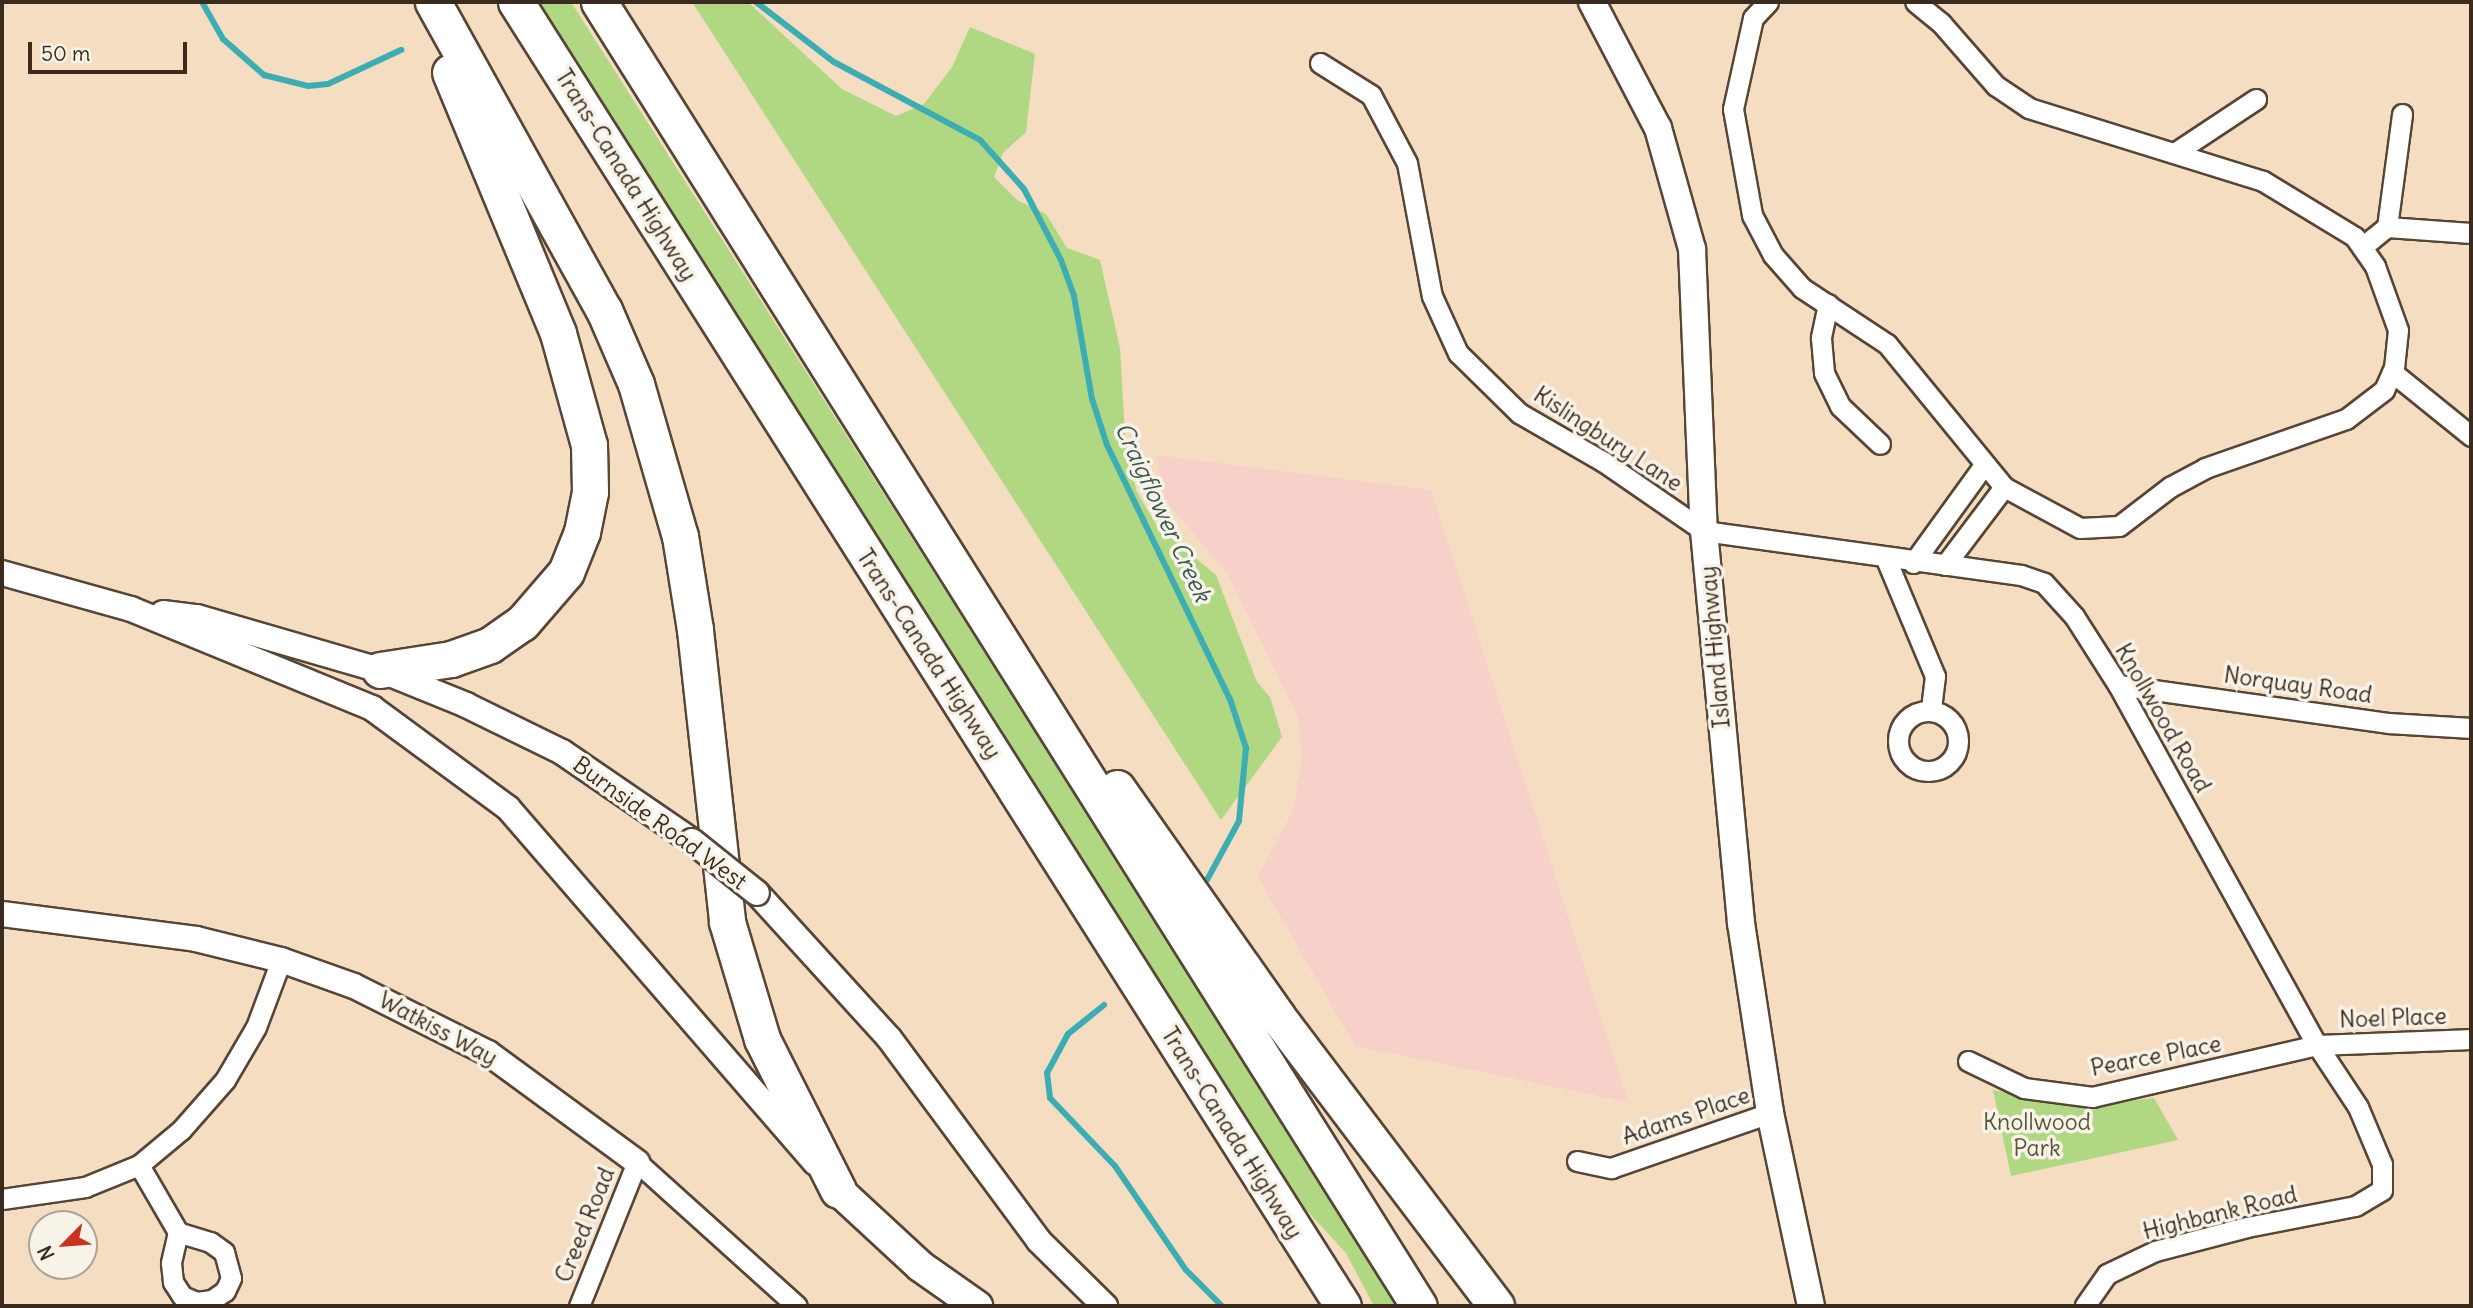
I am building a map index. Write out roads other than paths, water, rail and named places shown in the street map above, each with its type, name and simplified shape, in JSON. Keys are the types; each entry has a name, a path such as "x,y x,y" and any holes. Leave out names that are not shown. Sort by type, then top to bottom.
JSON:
{"highway":[{"path":"380,670 451,659 490,645 522,624 566,572 582,532 590,492 589,445 558,333 494,169 419,2"},
{"path":"433,2 586,274 636,384 680,536 695,630 727,922 762,1040 838,1190"},
{"name":"Trans-Canada Highway","path":"516,2 1343,1306"},
{"path":"599,2 981,605 1045,715 1419,1306"},
{"path":"981,605 1074,727 1285,1027 1496,1306"}],"main road":[{"name":"Island Highway","path":"1592,2 1658,128 1692,248 1704,531 1741,923 1770,1113 1811,1306"},
{"name":"Burnside Road West","path":"838,1190 920,1266 977,1306"}],"street":[{"path":"1768,2 1753,18 1734,109 1741,168 1752,215 1773,255 1802,288 1887,344 1966,436 1984,465 2004,487 2080,528 2119,526 2170,487 2205,468 2346,419 2384,390 2392,372 2398,330 2386,290 2356,237 2263,181 2029,108 1996,86 1941,23 1915,2"},
{"name":"Kislingbury Lane","path":"1320,63 1371,96 1407,163 1432,296 1458,353 1520,413 1604,462 1704,531"},
{"path":"2176,152 2256,99"},
{"path":"2387,227 2402,114"},
{"path":"2362,247 2387,227 2471,233"},
{"path":"1828,304 1821,338 1824,373 1840,406 1880,444"},
{"path":"2392,372 2471,436"},
{"path":"1913,563 1984,465"},
{"path":"1945,565 2004,487"},
{"name":"Knollwood Road","path":"1704,531 1913,563 2021,575 2044,583 2074,616 2118,685 2317,1045 2358,1107 2382,1164 2382,1190"},
{"path":"1886,559 1935,676 1931,710"},
{"name":"Burnside Road West","path":"2,573 131,609 372,708 508,808 838,1190"},
{"name":"Burnside Road West","path":"131,609 197,617 380,670 466,705 562,752 692,841 757,893 889,1038 1039,1241 1105,1306"},
{"name":"Norquay Road","path":"2118,685 2389,723 2471,728"},
{"name":"Watkiss Way","path":"2,914 196,939 281,960 365,991 488,1053 637,1162 797,1306"},
{"path":"2,1199 85,1186 139,1165 181,1130 225,1080 256,1027 281,960"},
{"name":"Noel Place","path":"2317,1045 2471,1040"},
{"name":"Pearce Place","path":"1968,1061 2024,1088 2092,1097 2317,1045"},
{"name":"Adams Place","path":"1577,1161 1611,1168 1770,1113"},
{"name":"Creed Road","path":"579,1306 637,1162"},
{"path":"139,1165 178,1232"},
{"name":"Highbank Road","path":"2085,1306 2107,1274 2155,1251 2247,1227 2355,1206 2382,1190"}],"waterway":[{"name":"Craigflower Creek","path":"202,2 223,39 264,75 308,86 328,84 401,50"},
{"name":"Craigflower Creek","path":"756,2 834,62 980,140 1024,189 1061,260 1074,296 1092,399 1107,445 1230,699 1246,748 1239,821 1207,880"},
{"name":"Craigflower Creek","path":"1104,1005 1068,1034 1047,1073 1050,1098 1115,1166 1186,1270 1222,1306"}],"park label":[{"name":"Knollwood Park","path":"2037,1135"}]}
